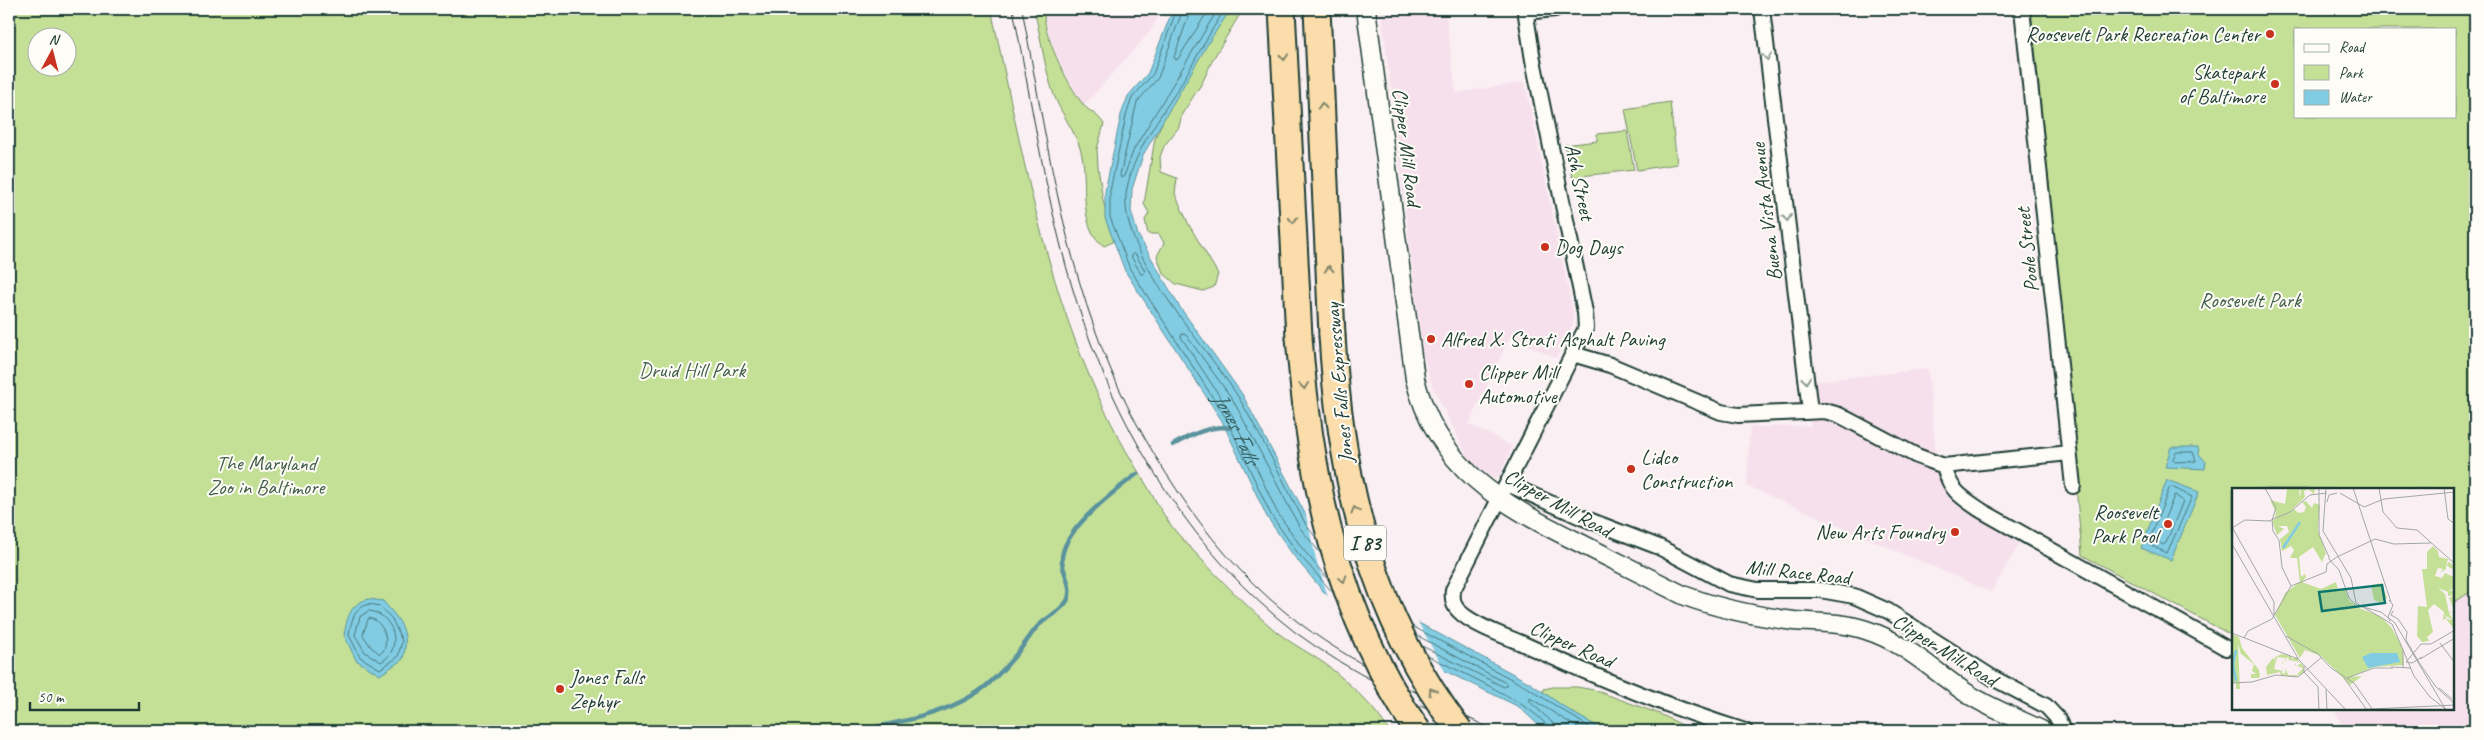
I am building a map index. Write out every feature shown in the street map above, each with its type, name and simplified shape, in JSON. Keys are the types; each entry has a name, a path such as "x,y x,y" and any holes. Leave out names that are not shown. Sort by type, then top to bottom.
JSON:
{"highway":[{"name":"Jones Falls Expressway","path":"1282,9 1299,337 1315,469 1329,534 1352,607 1369,646 1394,694 1418,731"},
{"name":"Jones Falls Expressway","path":"1317,9 1332,335 1346,468 1365,545 1393,617 1416,664 1444,711 1460,731"}],"street":[{"name":"Clipper Mill Road","path":"1366,9 1417,387 1429,419 1449,453 1470,476 1500,500 1546,526 1683,595 1707,604 1752,615 1837,624 1864,629 1890,639 1916,654 1963,691 2043,731"},
{"path":"1525,10 1555,9"},
{"name":"Buena Vista Avenue","path":"1762,9 1810,411"},
{"name":"Poole Street","path":"2022,9 2073,486"},
{"name":"Ash Street","path":"1453,603 1454,590 1586,328 1585,312 1533,60 1525,10"},
{"path":"1573,354 1610,365 1721,412 1738,415 1810,411 1839,414 1917,456 1944,466 2069,453"},
{"path":"1944,466 1948,484 1976,508 2226,648"},
{"name":"Mill Race Road","path":"1508,484 1553,505 1659,547 1729,584 1758,590 1820,590 1862,599 1888,611 1994,678 2046,706 2058,719 2063,731"},
{"name":"Clipper Road","path":"1453,603 1460,614 1587,673 1681,711 1745,731"}],"shaded area":[{"path":"1045,9 1163,9 1149,33 1083,106 1050,40"},
{"path":"1381,9 1445,9 1456,93 1525,82 1574,317 1572,326 1556,358 1510,337 1469,424 1512,446 1500,475 1492,478 1469,459 1432,386 1423,354"},
{"path":"1928,369 1938,477 1950,498 2019,544 1991,592 1747,486 1750,427 1811,426 1807,382"},
{"path":"2475,589 2475,731 2345,731 2334,710 2454,710 2454,602"}],"green space":[{"name":"Druid Hill Park","path":"9,9 991,9 1017,131 1046,251 1064,310 1086,368 1112,424 1159,507 1177,533 1226,585 1265,622 1328,666 1353,688 1377,713 1389,731 9,731"},
{"path":"1034,9 1044,9 1047,31 1063,71 1084,105 1104,124 1097,149 1098,167 1103,201 1115,241 1104,246 1096,238 1087,219 1081,152 1075,135 1054,95 1045,63"},
{"path":"1224,9 1243,9 1213,59 1202,83 1182,114 1179,127 1164,146 1160,157 1161,172 1177,178 1175,194 1189,225 1218,274 1214,287 1203,291 1176,284 1163,273 1157,256 1164,243 1159,234 1148,234 1145,220 1149,213 1144,204 1155,138 1173,99"},
{"name":"Roosevelt Park","path":"2031,9 2475,9 2475,589 2454,602 2454,488 2232,488 2232,635 2082,555 2057,263"},
{"path":"1670,102 1677,164 1637,170 1625,109"},
{"path":"1627,131 1634,170 1572,177 1565,145 1597,141 1597,134"},
{"path":"1577,687 1594,690 1660,714 1694,731 1651,731 1595,727 1543,694 1544,689"}],"water":[{"name":"Jones Falls","path":"1173,9 1231,9 1210,40 1143,155 1132,189 1131,211 1138,235 1179,306 1242,394 1310,523 1353,575 1391,608 1530,683 1573,713 1606,731 1545,731 1519,707 1375,637 1323,591 1293,555 1267,517 1222,421 1125,271 1105,218 1105,191 1121,115 1128,96 1148,73"},
{"path":"2171,447 2198,447 2199,454 2206,462 2205,469 2165,467"},
{"name":"Roosevelt Park Pool","path":"2167,480 2199,492 2171,560 2141,548"},
{"path":"369,599 383,601 399,621 404,634 405,649 403,659 380,675 356,660 344,635 350,612 358,604"}],"pier":[{"path":"1303,503 1312,521 1355,574 1393,606 1417,620 1446,673 1374,639 1329,600 1316,559"}],"waterway":[{"path":"1173,445 1208,429 1230,428"},
{"path":"854,731 906,721 957,704 991,682 1014,657 1038,626 1067,601 1069,586 1062,561 1064,549 1070,537 1091,512 1137,474"}],"tram line":[{"path":"1013,9 1052,208 1061,247 1084,324 1120,411 1168,493 1196,532 1226,568 1259,602 1295,632 1338,661 1474,731"},
{"path":"1022,9 1047,146 1067,237 1080,282 1094,327 1119,388 1136,423 1166,473 1188,506 1226,555 1286,613 1325,641 1372,669 1420,695 1495,731"}],"place":[{"name":"Roosevelt Park Recreation Center","path":"2270,34"},
{"name":"Skatepark of Baltimore","path":"2275,84"},
{"name":"Dog Days","path":"1545,247"},
{"name":"Alfred X. Strati Asphalt Paving","path":"1431,339"},
{"name":"Clipper Mill Automotive","path":"1469,384"},
{"name":"Lidco Construction","path":"1631,469"},
{"name":"Roosevelt Park Pool","path":"2168,524"},
{"name":"New Arts Foundry","path":"1955,532"},
{"name":"Jones Falls Zephyr","path":"560,689"}],"park label":[{"name":"The Maryland Zoo in Baltimore","path":"266,475"}]}
